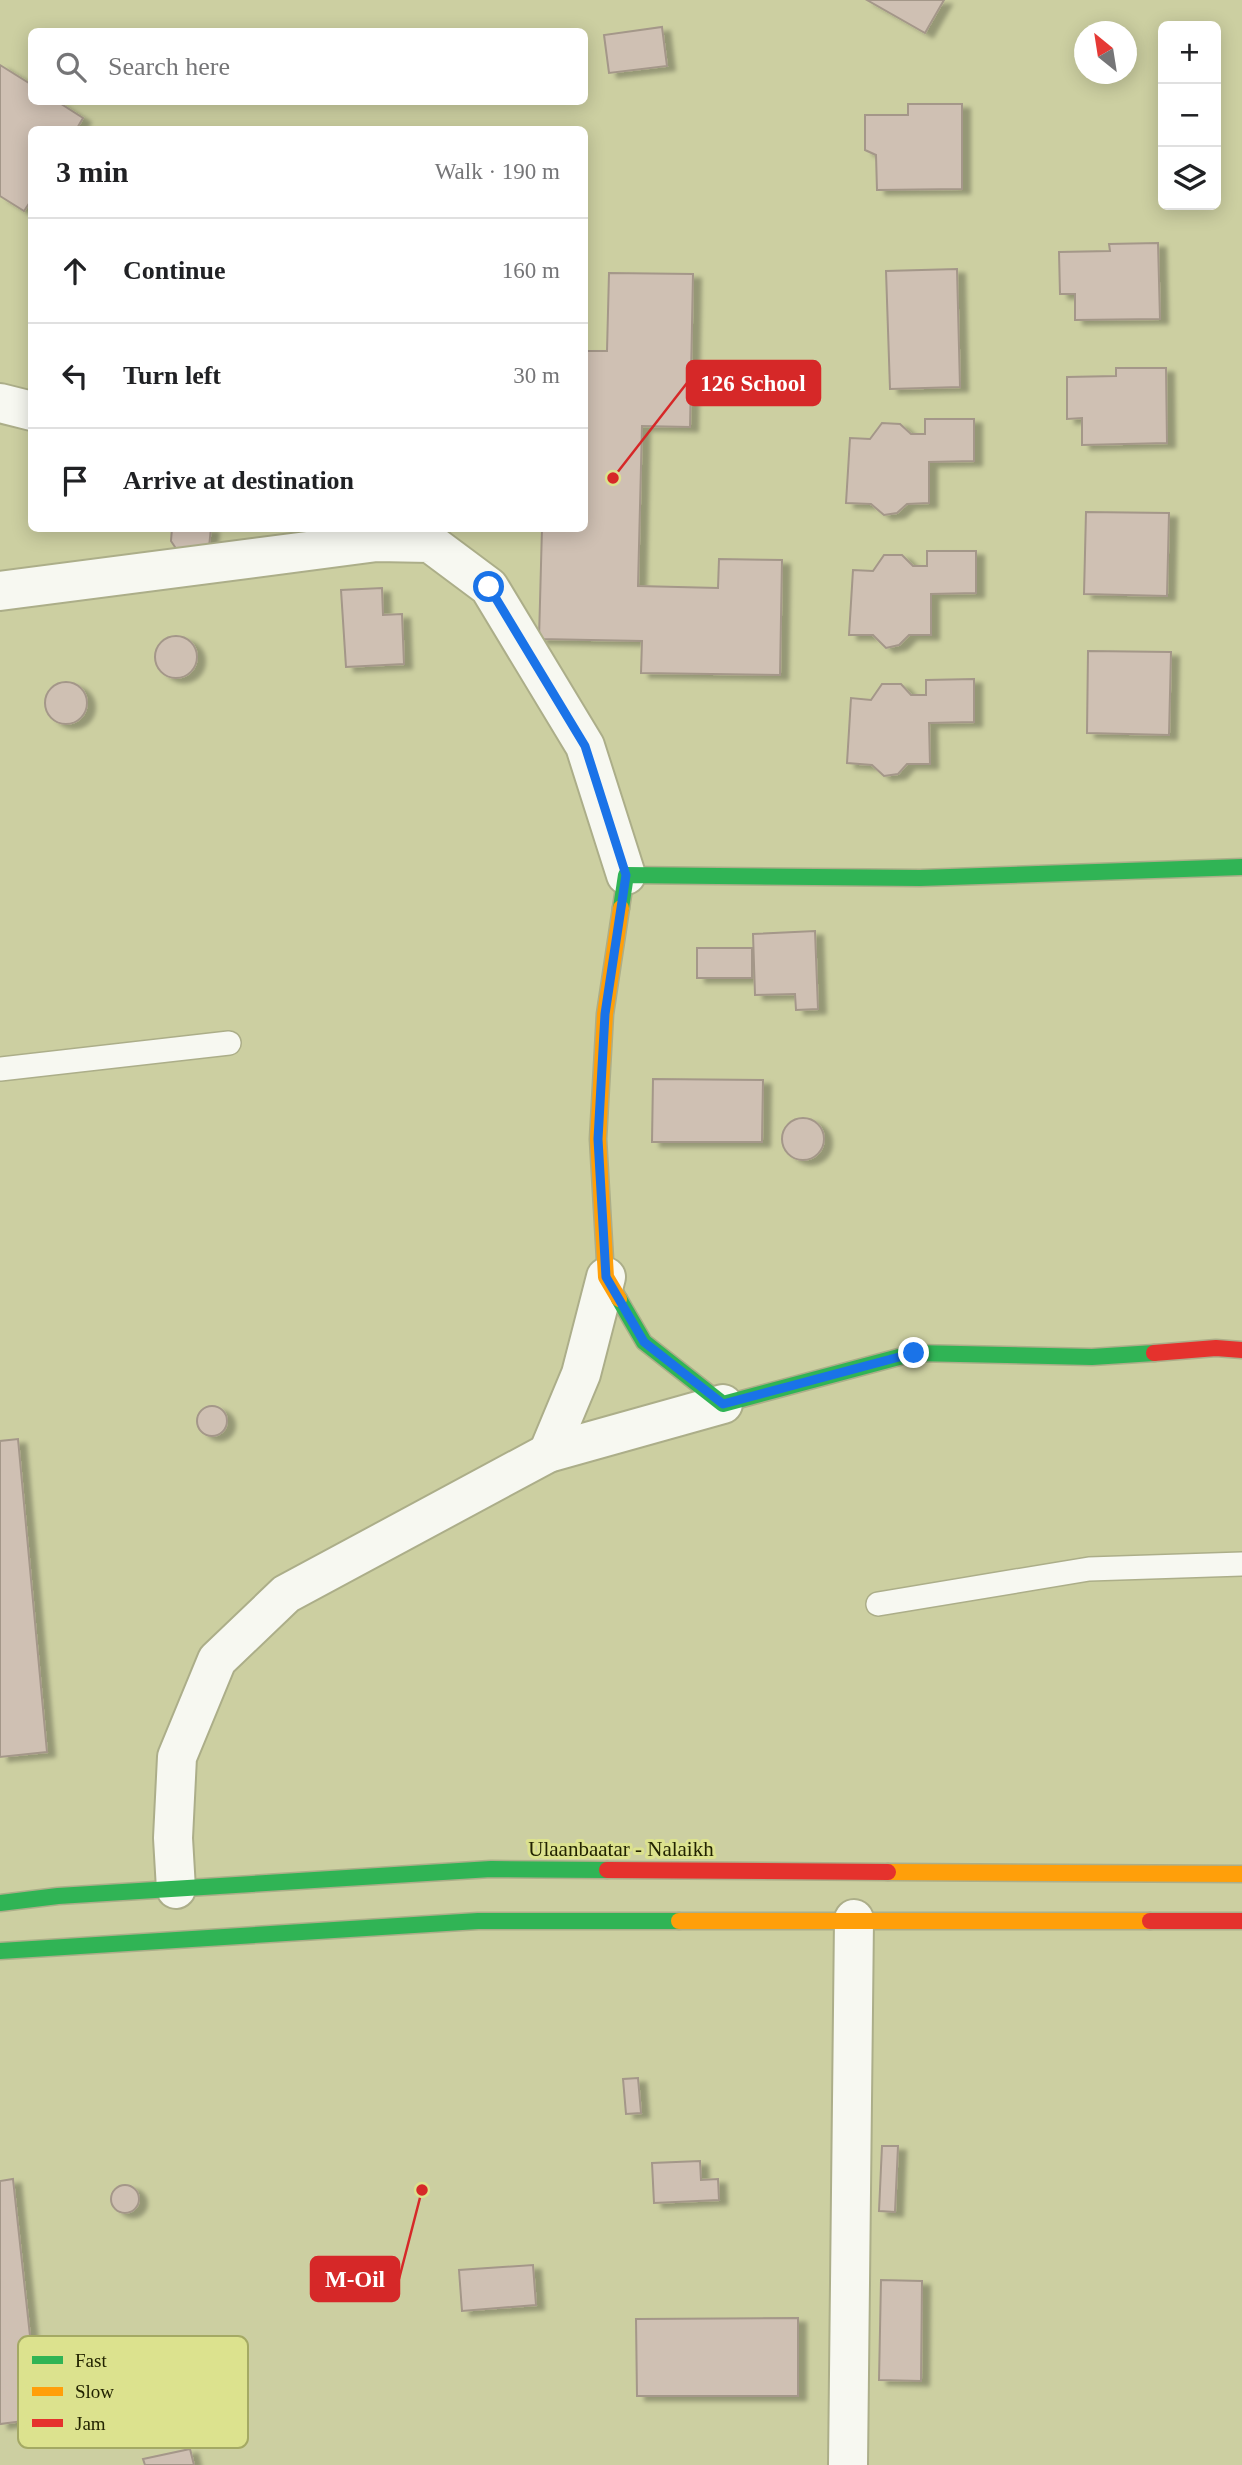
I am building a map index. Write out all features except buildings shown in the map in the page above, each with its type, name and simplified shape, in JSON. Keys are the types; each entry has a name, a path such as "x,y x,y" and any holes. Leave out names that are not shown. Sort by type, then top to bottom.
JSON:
{"main road":[{"path":"1242,867 920,878 626,875 605,1014 598,1139 606,1277 644,1342 723,1404 914,1353 1092,1357 1216,1348 1242,1350"},
{"name":"Ulaanbaatar - Nalaikh","path":"0,1903 491,1869 1242,1874"},
{"path":"0,1951 478,1921 1242,1921"}],"street":[{"path":"0,403 28,410"},
{"path":"0,591 414,536 489,587 585,746 626,875"},
{"path":"548,1453 581,1374 606,1277"},
{"path":"176,1889 173,1838 177,1757 217,1660 286,1594 548,1453 723,1404"},
{"path":"848,2465 854,1919"}],"lane":[{"path":"0,1069 229,1043"},
{"path":"878,1604 1089,1569 1242,1563"}],"traffic: fast":[{"path":"621,908 626,875 920,878 1242,867"},
{"path":"619,1299 644,1342 723,1404 914,1353 1092,1357 1154,1353"},
{"path":"0,1903 58,1896 491,1869 607,1870"},
{"path":"0,1951 478,1921 679,1921"}],"traffic: slow":[{"path":"619,1299 606,1277 598,1139 605,1014 621,908"},
{"path":"888,1872 1242,1874"},
{"path":"679,1921 1150,1921"}],"traffic: jam":[{"path":"1154,1353 1216,1348 1242,1350"},
{"path":"607,1870 888,1872"},
{"path":"1150,1921 1242,1921"}],"place":[{"name":"126 School","path":"613,478"},
{"name":"M-Oil","path":"422,2190"}],"route":[{"path":"489,587 585,746 626,875 605,1014 598,1139 606,1277 644,1342 723,1404 795,1382 914,1353"}]}
